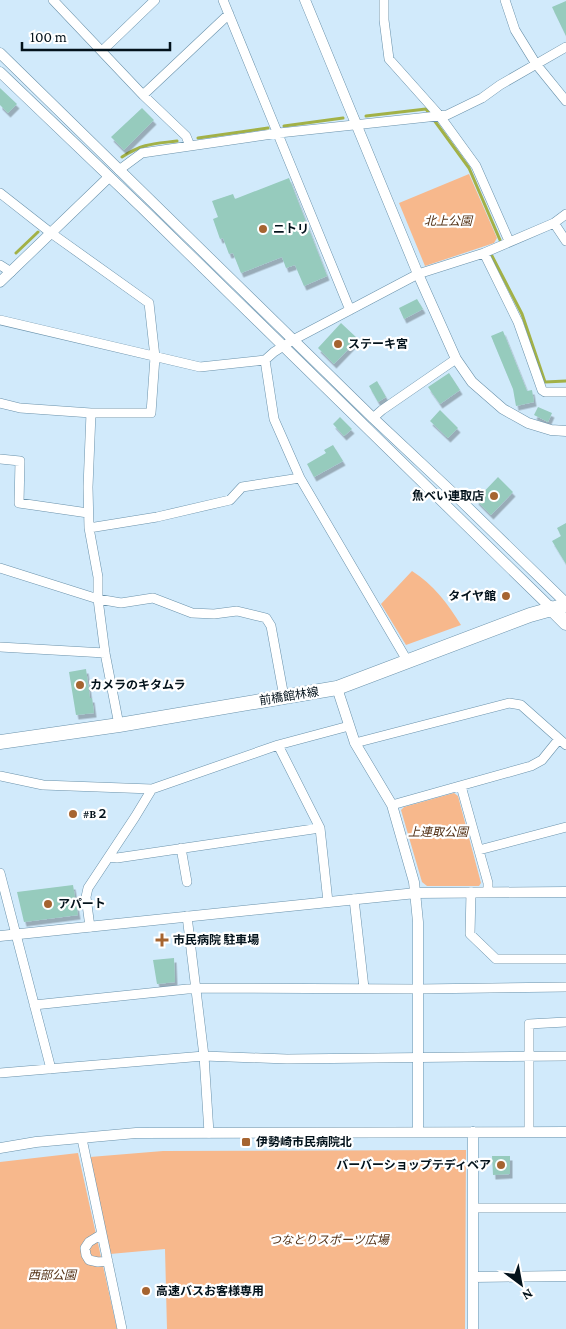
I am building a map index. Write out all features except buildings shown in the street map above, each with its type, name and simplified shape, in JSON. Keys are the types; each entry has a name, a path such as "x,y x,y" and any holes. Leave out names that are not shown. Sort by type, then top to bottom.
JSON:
{"main road":[{"name":"前橋館林線","path":"0,742 119,725 337,688 566,604"},
{"path":"551,608 566,624"}],"street":[{"path":"53,0 143,95 186,136 190,146"},
{"path":"102,51 155,0"},
{"path":"223,0 350,310"},
{"path":"305,0 418,274 456,359 472,382 503,409 528,423 551,430 566,431"},
{"path":"384,0 384,20 389,59 439,115 476,166 510,241"},
{"path":"505,0 515,30 536,64 566,101"},
{"path":"143,95 229,14"},
{"path":"119,170 142,153 278,133 447,115 482,98 500,85 566,47"},
{"path":"0,53 566,604"},
{"path":"0,72 551,608"},
{"path":"0,282 109,177"},
{"path":"0,193 51,233 149,303 155,357 151,413 91,413 20,408 0,403"},
{"path":"0,320 200,367 266,360 293,340 418,274 484,253 554,223 566,214"},
{"path":"554,223 566,241"},
{"path":"484,253 518,322 542,390 545,392 566,392"},
{"path":"0,264 11,272"},
{"path":"373,418 456,359"},
{"path":"266,360 274,419 300,478 408,662"},
{"path":"91,413 88,488 89,528 98,577 98,598 106,652 119,725"},
{"path":"0,459 20,461 19,503 88,513"},
{"path":"89,528 157,518 230,500 242,487 300,478"},
{"path":"0,568 98,598 121,603 153,598 192,613 214,614 237,611 266,618 271,626 284,697"},
{"path":"0,648 106,652"},
{"path":"337,688 354,743 392,805 416,893 418,922 418,1132"},
{"path":"354,743 510,702 521,705 562,742 538,763 392,805"},
{"path":"0,776 43,785 152,788 278,746 349,726"},
{"path":"278,746 320,828 328,902"},
{"path":"461,786 488,884 488,892"},
{"path":"90,927 86,893 152,788"},
{"path":"479,850 566,827"},
{"path":"108,857 117,858 320,828"},
{"path":"181,848 187,882"},
{"path":"0,874 52,1069"},
{"path":"471,892 470,934 496,959 566,959"},
{"path":"0,936 416,893 566,892"},
{"path":"354,899 364,988"},
{"path":"187,916 204,1056 209,1133"},
{"path":"34,1004 197,988 417,989 566,987"},
{"path":"529,1132 529,1024 566,1022"},
{"path":"0,1073 204,1056 287,1059 566,1056"},
{"path":"473,1132 473,1329"},
{"path":"0,1148 36,1142 136,1133 566,1132"},
{"path":"82,1139 122,1329"},
{"path":"473,1208 566,1208"},
{"path":"102,1234 89,1242 85,1248 86,1255 89,1260 98,1262 108,1261"},
{"path":"474,1277 566,1276"}],"green space":[{"name":"北上公園","path":"469,174 497,238 494,243 425,266 399,203"},
{"path":"412,571 427,582 439,595 461,625 406,645 381,604"},
{"name":"上連取公園","path":"454,793 458,796 481,883 479,886 427,886 422,882 401,810 404,807"},
{"name":"つなとりスポーツ広場","path":"466,1150 465,1329 167,1329 165,1249 110,1254 90,1157 163,1151"},
{"name":"西部公園","path":"78,1153 117,1329 0,1329 0,1162"}],"waterway":[{"path":"366,116 426,109 469,168 500,240"},
{"path":"284,126 343,118"},
{"path":"198,138 268,128"},
{"path":"122,157 143,147 177,141"},
{"path":"16,253 38,232"},
{"path":"492,256 522,314 545,382 566,381"}],"place":[{"name":"ニトリ","path":"263,229"},
{"name":"ステーキ宮","path":"338,344"},
{"name":"魚べい連取店","path":"494,496"},
{"name":"タイヤ館","path":"506,596"},
{"name":"カメラのキタムラ","path":"80,685"},
{"name":"#B２","path":"73,814"},
{"name":"アパート","path":"48,904"},
{"name":"市民病院 駐車場","path":"162,940"},
{"name":"伊勢崎市民病院北","path":"246,1142"},
{"name":"バーバーショップテディベア","path":"501,1165"},
{"name":"高速バスお客様専用","path":"146,1291"}]}
